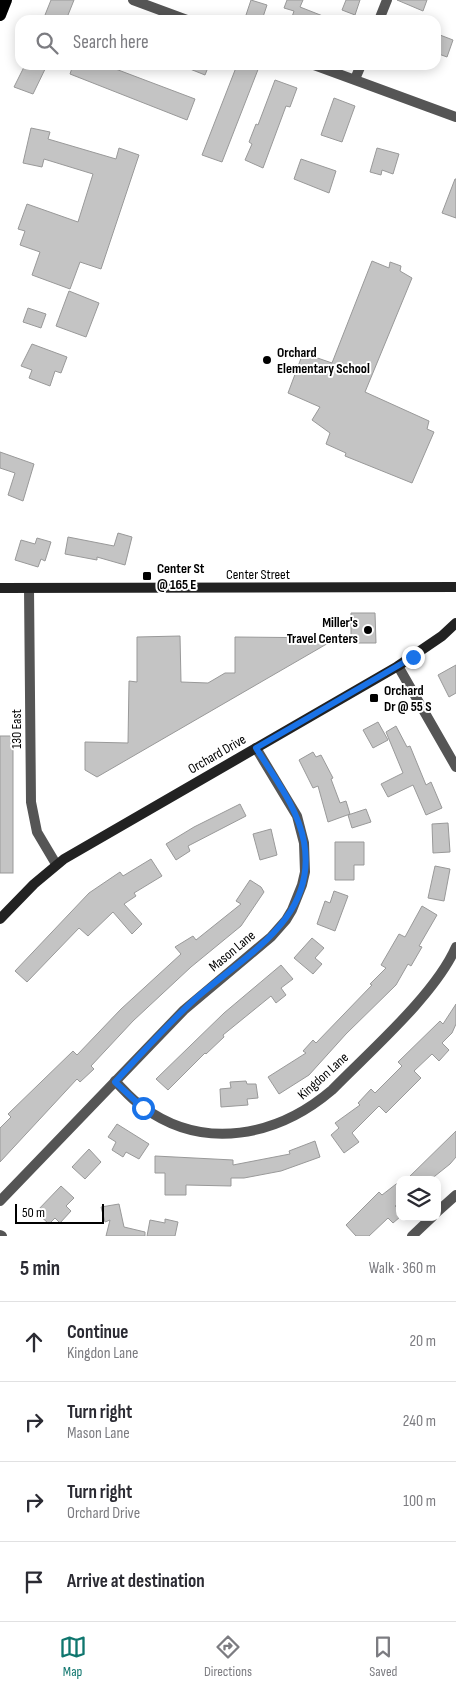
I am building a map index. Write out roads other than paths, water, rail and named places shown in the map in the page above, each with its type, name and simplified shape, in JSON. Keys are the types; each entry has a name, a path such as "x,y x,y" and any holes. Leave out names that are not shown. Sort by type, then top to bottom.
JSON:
{"main road":[{"path":"0,15 6,0"},
{"name":"Center Street","path":"0,588 456,587"},
{"name":"Orchard Drive","path":"0,919 56,864 398,666 442,636 456,623"}],"street":[{"path":"133,0 174,15"},
{"path":"381,15 387,0"},
{"path":"329,70 456,117"},
{"path":"355,79 359,70"},
{"name":"130 East","path":"29,588 31,802 37,832 56,864"},
{"path":"398,666 456,767"},
{"name":"Mason Lane","path":"0,1201 195,1000 279,929 298,898 305,865 302,829 290,804 256,748"},
{"name":"Kingdon Lane","path":"115,1082 143,1108 186,1127 219,1133 238,1133 255,1131 288,1120 303,1112 332,1090 418,1001 455,952"},
{"path":"441,1208 456,1195"},
{"path":"412,1236 428,1221"}],"place":[{"name":"Orchard Elementary School","path":"267,360"},
{"name":"Center St @ 165 E","path":"147,576"},
{"name":"Miller's Travel Centers","path":"368,630"},
{"name":"Orchard Dr @ 55 S","path":"374,698"}]}
